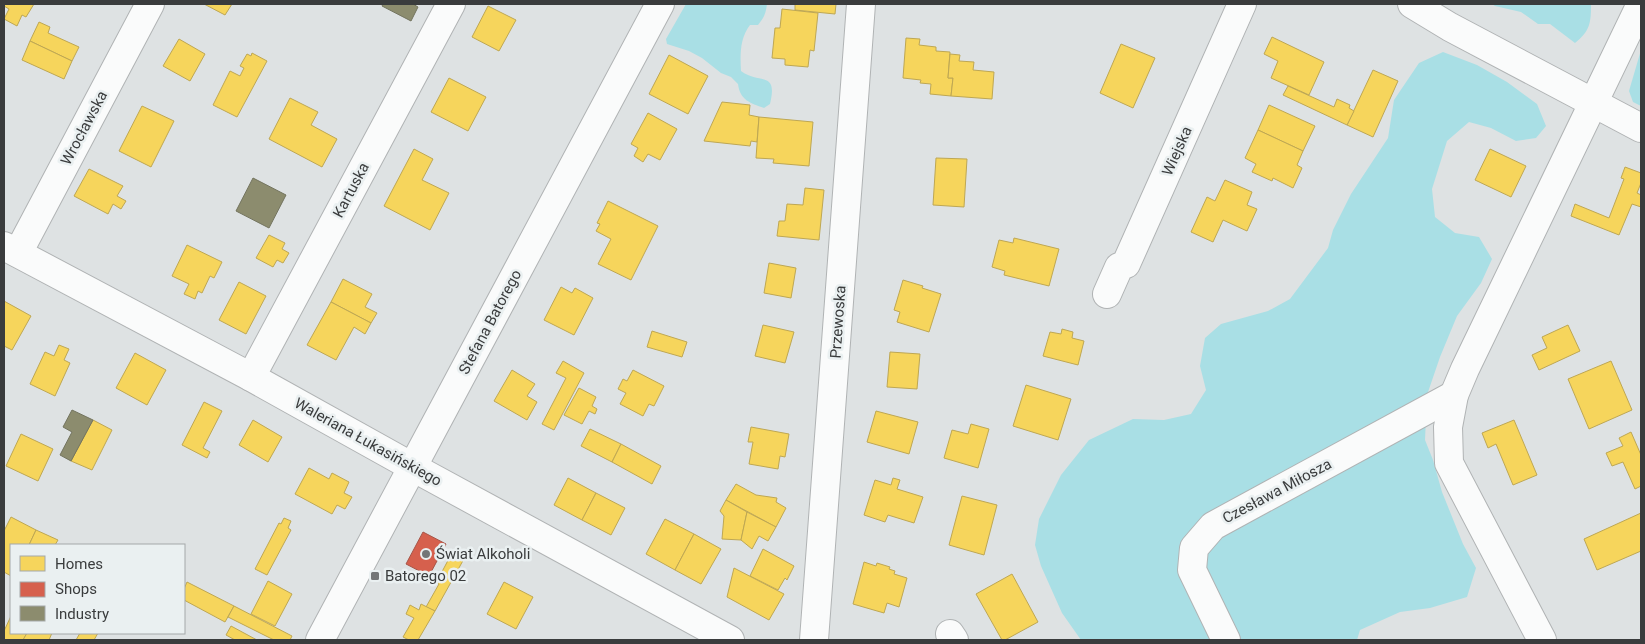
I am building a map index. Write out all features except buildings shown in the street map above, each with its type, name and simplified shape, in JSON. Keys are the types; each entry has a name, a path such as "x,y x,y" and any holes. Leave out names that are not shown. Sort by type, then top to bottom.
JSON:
{"street":[{"name":"Wrocławska","path":"11,249 150,4"},
{"name":"Kartuska","path":"252,377 451,4"},
{"name":"Stefana Batorego","path":"320,640 660,4"},
{"name":"Przewoska","path":"814,640 861,4"},
{"name":"Wiejska","path":"1107,294 1119,267 1126,264 1242,4"},
{"path":"1412,4 1450,27 1641,128"},
{"path":"1542,640 1449,463 1448,427 1454,395 1474,350 1641,4"},
{"name":"Waleriana Łukasińskiego","path":"11,249 252,377 730,640"},
{"name":"Czesława Miłosza","path":"1226,640 1192,570 1194,548 1213,526 1454,395"}],"shaded area":[{"path":"686,4 767,4 764,15 758,25 750,25 744,35 741,46 741,71 769,82 772,86 770,104 764,108 746,100 741,94 738,84 731,77 721,73 702,58 689,51 667,44 666,39"},
{"path":"1492,4 1591,4 1591,16 1587,30 1575,43 1550,24 1538,24 1521,12"},
{"path":"1641,50 1641,106 1633,102 1629,91"},
{"path":"1443,52 1477,65 1507,82 1537,104 1546,126 1536,138 1516,141 1491,128 1469,122 1447,141 1432,189 1435,217 1455,233 1479,237 1492,259 1481,283 1457,316 1427,395 1425,440 1442,492 1463,544 1476,568 1467,597 1430,608 1400,612 1360,630 1357,640 1081,640 1062,613 1041,566 1035,545 1039,519 1061,475 1089,440 1133,419 1164,420 1191,414 1206,390 1200,366 1205,338 1221,324 1268,311 1290,299 1328,248 1333,230 1351,194 1388,138 1394,100 1419,63"}],"place":[{"name":"Świat Alkoholi","path":"426,554"},
{"name":"Batorego 02","path":"375,576"}]}
